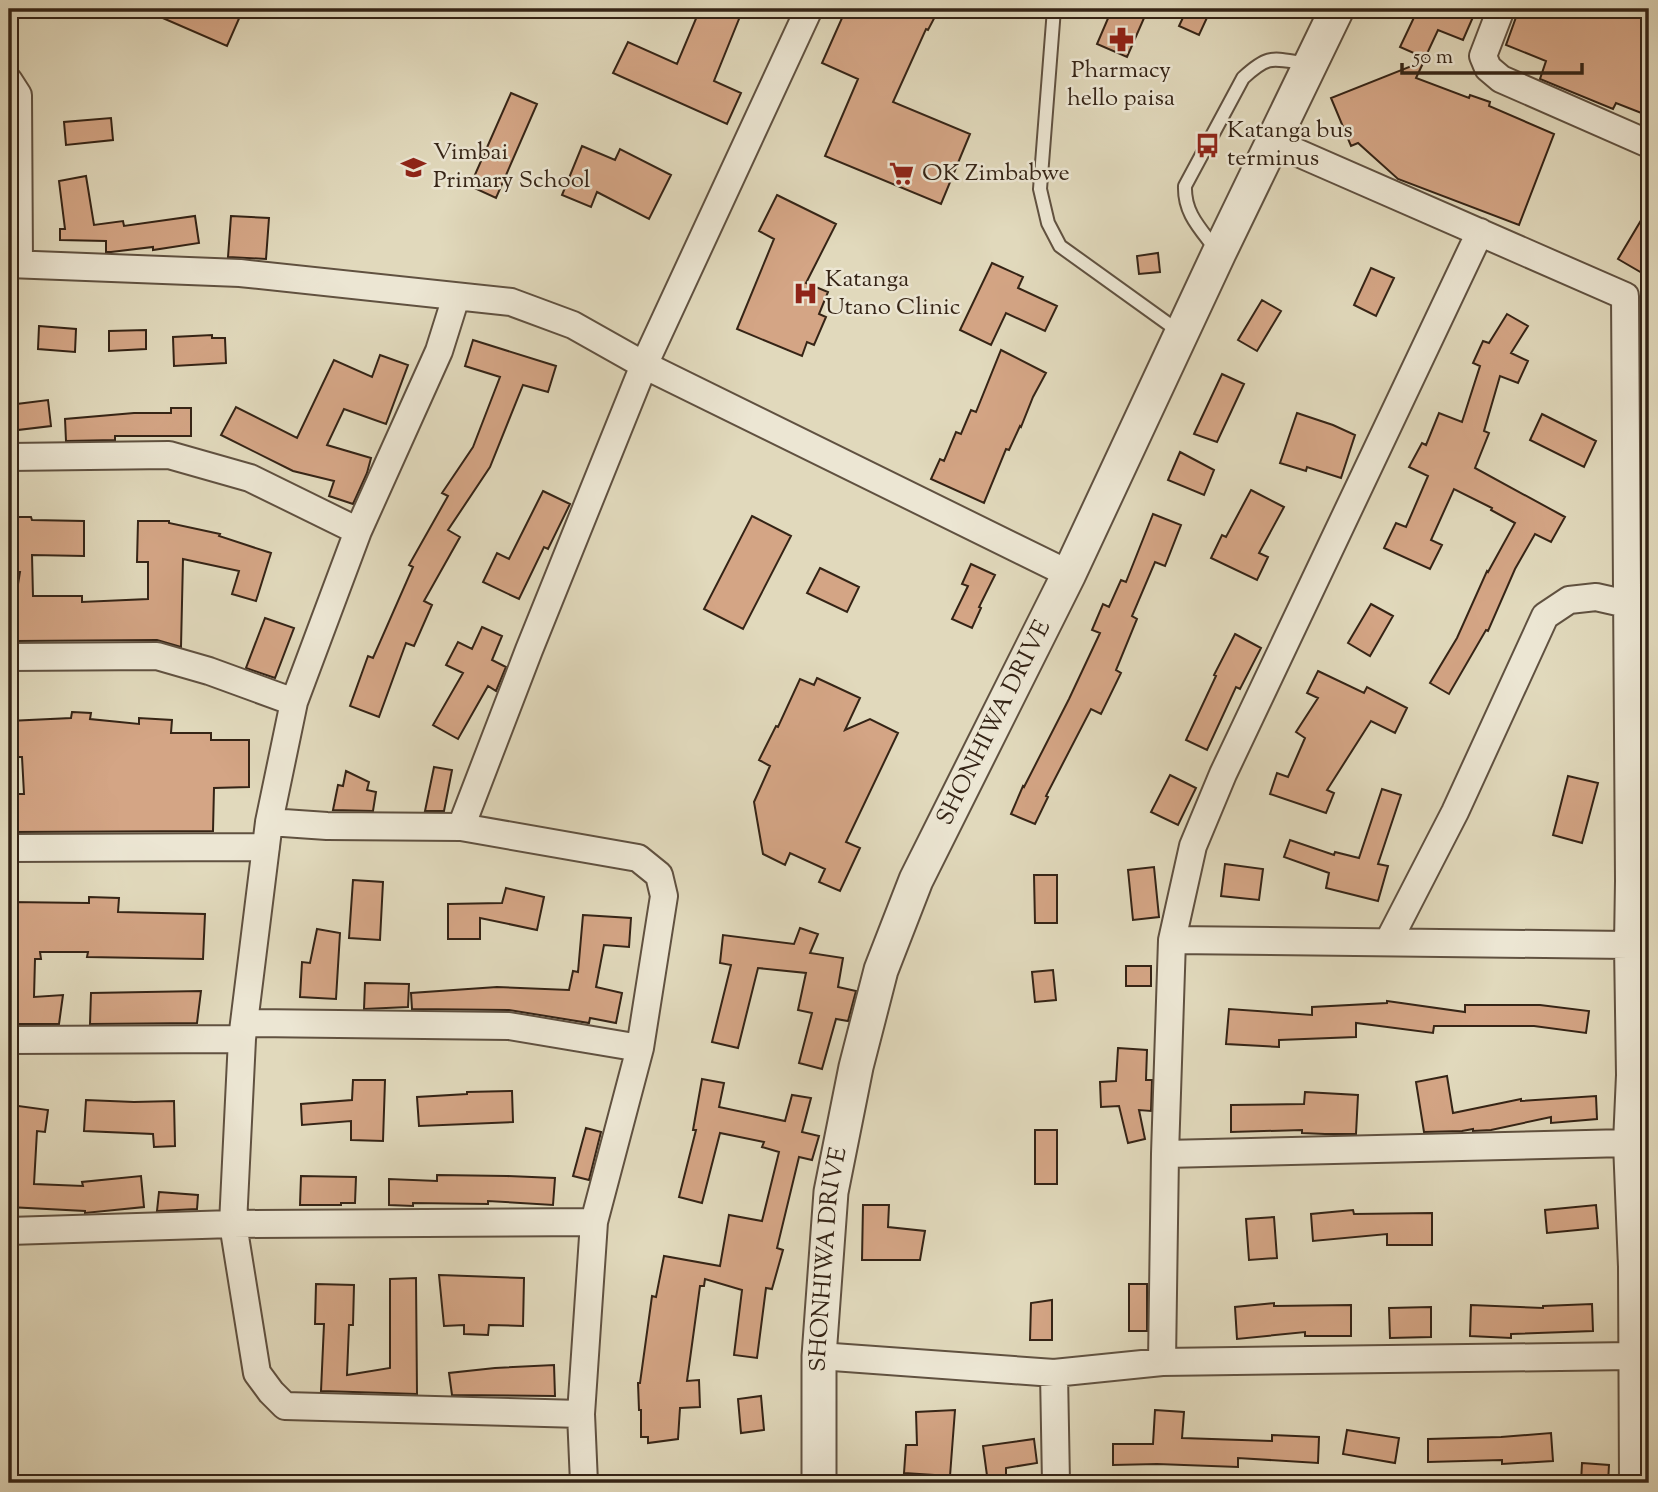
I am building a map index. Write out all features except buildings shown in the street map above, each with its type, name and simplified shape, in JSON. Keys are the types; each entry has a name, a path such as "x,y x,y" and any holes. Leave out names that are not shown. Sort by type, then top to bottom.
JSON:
{"street":[{"path":"461,827 644,365 809,9"},
{"name":"SHONHIWA DRIVE","path":"819,1483 819,1356 831,1192 856,1067 881,970 916,880 1069,574 1337,9"},
{"path":"1501,9 1483,56 1488,68 1501,79 1649,144"},
{"path":"9,81 18,95 14,264 240,273 511,302 573,325 644,365 1069,574"},
{"path":"1273,142 1480,232 1637,295 1638,483 1627,604 1639,675 1639,881 1628,945 1640,1075 1627,1143 1641,1268 1632,1356 1633,1483"},
{"path":"1161,1362 1172,940 1193,846 1223,774 1480,232"},
{"path":"456,297 439,351 358,531 294,702 267,835 243,1031 233,1224 257,1373 285,1406 581,1414"},
{"path":"9,457 169,455 250,478 358,531"},
{"path":"1388,942 1455,812 1545,616 1569,600 1596,597 1627,604"},
{"path":"9,657 157,656 209,671 294,702"},
{"path":"9,848 267,835 327,826 461,827 638,859 659,875 664,896 640,1048 594,1222 581,1414 584,1483"},
{"path":"1172,940 1628,945"},
{"path":"9,1040 243,1031 509,1026 640,1048"},
{"path":"1165,1154 1627,1143"},
{"path":"9,1231 233,1224 594,1222"},
{"path":"819,1356 1054,1373 1161,1362 1632,1356"},
{"path":"1054,1373 1056,1483"}],"lane":[{"path":"1054,9 1040,189 1048,223 1060,246 1181,333"},
{"path":"1219,253 1189,212 1185,201 1185,186 1243,78 1257,64 1269,59 1311,64"}],"place":[{"name":"Pharmacy hello paisa","path":"1121,40"},
{"name":"Katanga bus terminus","path":"1207,145"},
{"name":"Vimbai Primary School","path":"413,167"},
{"name":"OK Zimbabwe","path":"902,174"},
{"name":"Katanga Utano Clinic","path":"805,294"}]}
